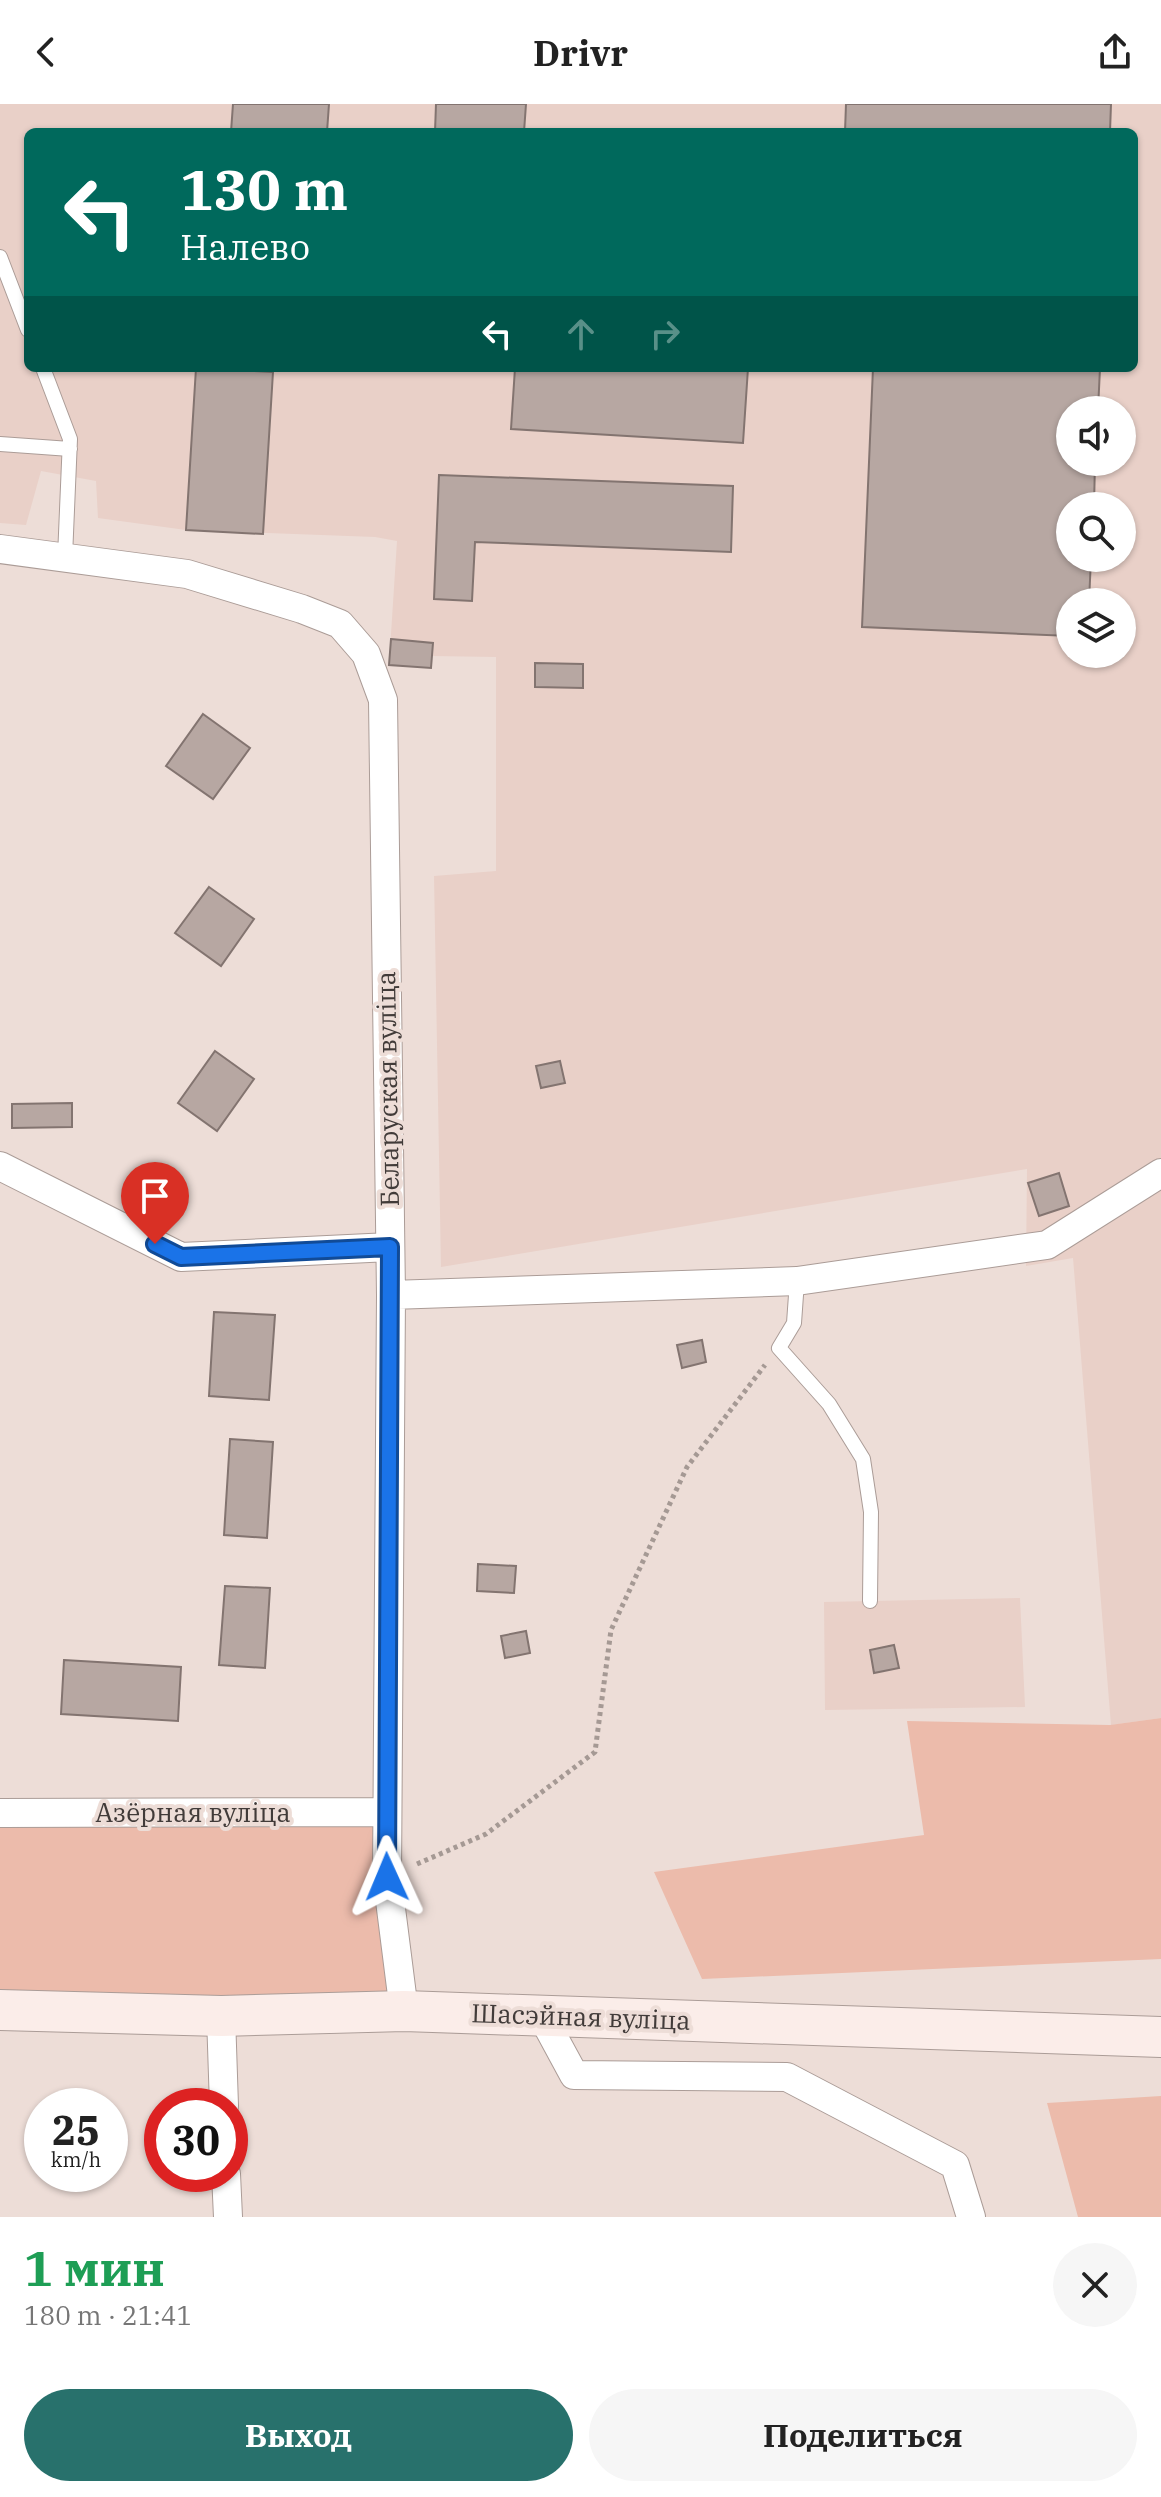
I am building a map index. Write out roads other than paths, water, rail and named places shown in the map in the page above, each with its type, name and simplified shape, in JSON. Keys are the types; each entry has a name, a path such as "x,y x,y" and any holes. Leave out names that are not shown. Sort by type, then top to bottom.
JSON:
{"main road":[{"name":"Шасэйная вуліца","path":"0,2010 221,2016 404,2011 1161,2037"}],"street":[{"name":"Беларуская вуліца","path":"0,549 187,574 302,609 340,624 366,654 383,700 391,1295 387,1877 404,2011"},
{"path":"0,1166 181,1257 390,1247"},
{"path":"391,1295 797,1281 1047,1245 1161,1173"},
{"name":"Азёрная вуліца","path":"0,1813 387,1812"},
{"path":"221,2016 223,2088"},
{"path":"542,2016 574,2075 787,2077 955,2165 971,2217"},
{"path":"227,2192 228,2217"}],"lane":[{"path":"0,257 24,320"},
{"path":"45,372 70,439 65,557"},
{"path":"0,444 70,449"},
{"path":"797,1281 794,1323 779,1348 829,1404 863,1459 871,1512 870,1601"}]}
